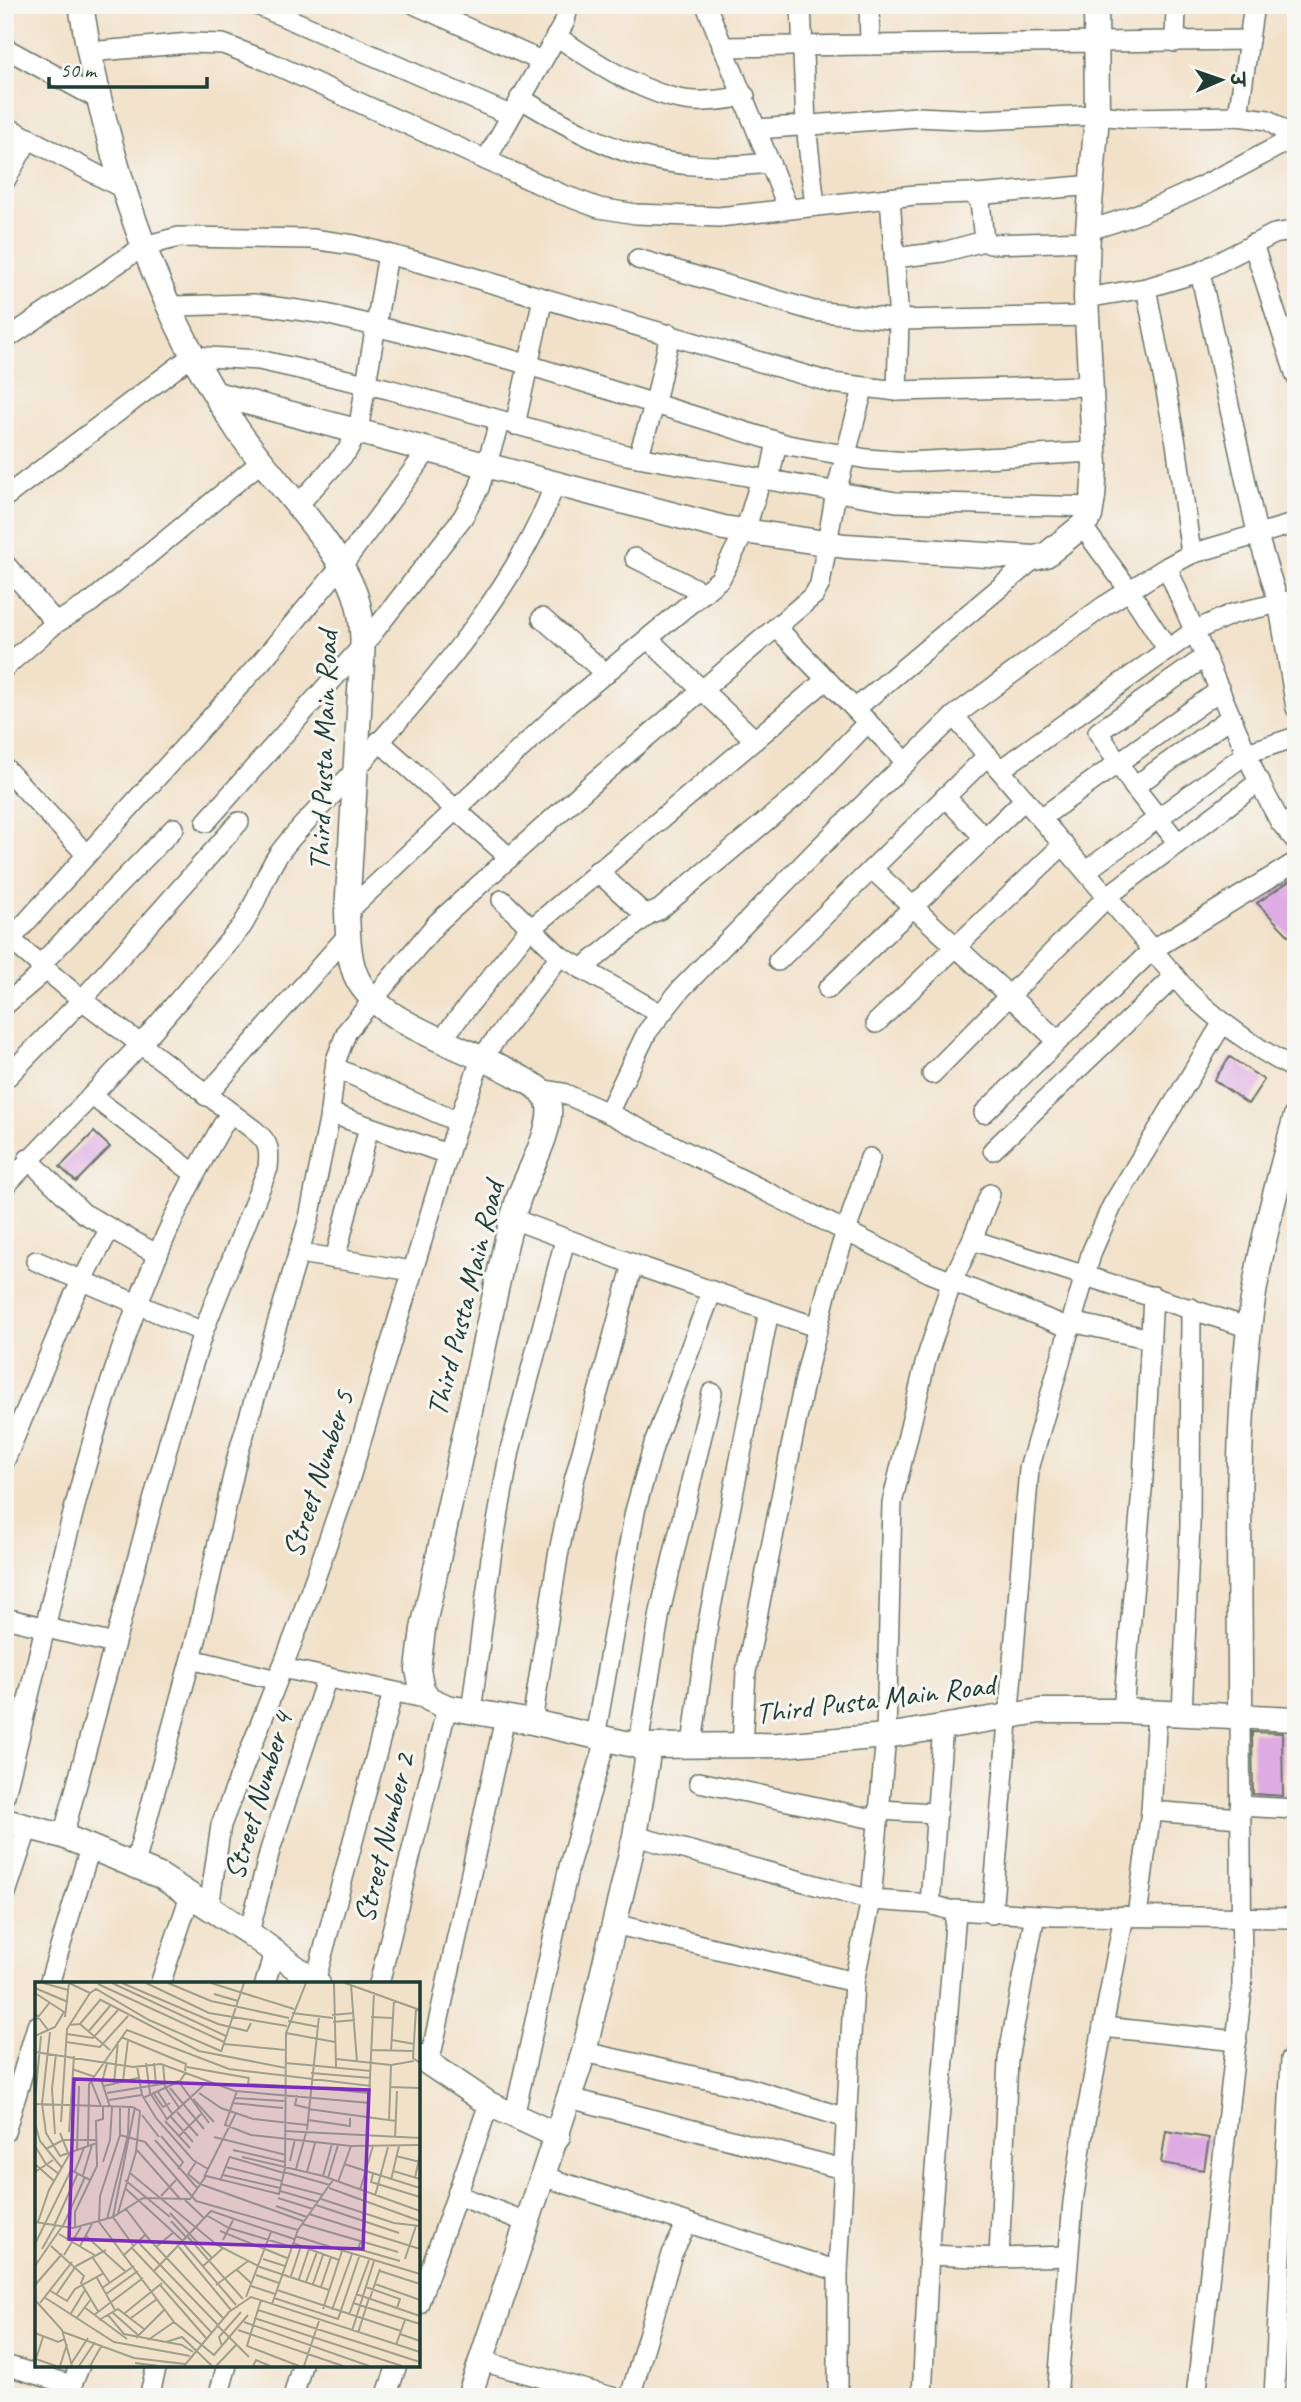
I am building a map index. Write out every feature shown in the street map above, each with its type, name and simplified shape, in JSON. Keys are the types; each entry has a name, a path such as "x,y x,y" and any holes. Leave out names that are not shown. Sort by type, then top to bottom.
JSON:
{"street":[{"name":"Third Pusta Main Road","path":"81,5 100,100 126,190 144,246 192,356 261,462 340,568 355,595 365,643 347,924 356,978 373,1001 540,1089 549,1102 547,1125 513,1219 423,1629 418,1670 422,1689 449,1706 638,1746 742,1747 886,1736 1040,1711 1123,1711 1296,1719"},
{"path":"257,5 573,128 631,155 698,168 770,163"},
{"path":"416,5 541,61"},
{"path":"486,160 556,37 567,12 565,5"},
{"path":"706,5 788,208"},
{"path":"801,5 806,125 815,206"},
{"path":"869,5 870,45"},
{"path":"1096,5 1097,115 1094,185 1088,235 1086,307 1094,452 1087,516 1129,590 1168,650"},
{"path":"1175,42 1176,5"},
{"path":"1238,116 1254,5"},
{"path":"556,37 588,57 666,96 701,101 745,96"},
{"path":"722,47 1249,40"},
{"path":"89,52 190,43 223,44 267,61 574,199 599,208 636,214 719,217 960,192 976,195 1094,185"},
{"path":"5,48 100,100"},
{"path":"758,130 917,117 981,120 1097,115 1143,118 1238,116 1268,120 1295,139 1170,201 1088,235 995,244 984,241 943,252 894,258"},
{"path":"5,125 126,190"},
{"path":"5,181 29,138"},
{"path":"976,195 980,201 984,241"},
{"path":"890,198 899,320 897,391"},
{"path":"638,258 814,311 899,320 1086,307 1200,272 1274,234 1286,232 1296,236"},
{"path":"5,340 144,246 179,237 312,239 388,254 670,334 798,374 863,389 897,391 1089,386"},
{"path":"1253,244 1288,324 1296,376"},
{"path":"296,507 348,451 358,431 388,254"},
{"path":"1200,272 1258,533 1287,600 1296,708"},
{"path":"1146,288 1176,443 1191,554"},
{"path":"206,822 365,643 473,502 487,464 507,423 527,365 543,298"},
{"path":"171,306 268,305 377,326 527,365 777,442 845,455 908,462 1094,452"},
{"path":"638,457 655,403 670,334"},
{"path":"5,497 192,356 259,359 366,384 638,457 896,502 1087,516"},
{"path":"135,1864 191,1659 238,1454 299,1253 330,1113 336,1068 346,1031 437,923 814,595 820,584 836,492 863,389"},
{"path":"216,394 745,531 825,543 953,555 1035,558 1046,555 1087,516"},
{"path":"206,1096 347,924 456,807 568,704 704,593 727,569 745,531 777,442"},
{"path":"62,1836 202,1332 269,1159 267,1141 82,1000 8,937 214,717 340,568 429,449"},
{"path":"5,667 56,623 92,602 261,462"},
{"path":"5,1186 28,1158 141,1044 242,926 256,905 278,855 356,769 452,652 511,573 534,536 555,483"},
{"path":"608,1113 646,1032 690,979 954,716 1006,675 1167,566 1191,554 1296,523"},
{"path":"635,558 704,593"},
{"path":"582,969 753,834 802,791 861,715 1035,558"},
{"path":"5,564 56,623"},
{"path":"1167,566 1259,781 1280,822 1296,841"},
{"path":"778,961 945,797 1194,631 1232,614 1287,600"},
{"path":"542,618 606,674"},
{"path":"778,628 906,762"},
{"path":"648,639 701,692 755,740"},
{"path":"1178,843 1157,819 1098,732 1205,657"},
{"path":"442,1039 533,928 597,871 827,679"},
{"path":"1041,818 1220,690"},
{"path":"954,716 1175,976 1222,1024 1261,1052 1296,1069"},
{"path":"1134,787 1231,717"},
{"path":"1086,871 1247,753 1296,737"},
{"path":"379,741 510,858"},
{"path":"5,768 85,853"},
{"path":"932,1074 1108,896 1259,781"},
{"path":"945,797 985,838"},
{"path":"828,989 1025,799"},
{"path":"5,1079 82,1000 239,822"},
{"path":"5,1005 174,828"},
{"path":"876,1023 1064,844"},
{"path":"984,1113 1152,950 1296,862"},
{"path":"872,869 1058,1041"},
{"path":"597,871 641,911 649,914"},
{"path":"502,900 560,956 661,1014"},
{"name":"Street Number 5","path":"161,1982 199,1902 221,1825 280,1674 348,1484 447,1154 482,1057 560,956"},
{"path":"993,1150 1175,976"},
{"path":"992,1914 1029,1469 1085,1274 1112,1206 1222,1024"},
{"path":"336,1068 458,1122"},
{"path":"540,1089 563,1093 608,1113 952,1281 1070,1325 1151,1339"},
{"path":"92,1096 195,1174"},
{"path":"5,1795 101,1417 137,1302 195,1174 230,1113"},
{"path":"330,1113 447,1154"},
{"path":"1196,2397 1242,1989 1242,1458 1250,1328 1264,1247 1295,1125"},
{"path":"335,1259 369,1127"},
{"path":"28,1158 82,1213 158,1255"},
{"path":"742,1747 746,1672 816,1326 870,1158"},
{"path":"838,2397 838,2271 854,1982 871,1900 886,1736 892,1503 913,1410 952,1281 990,1194"},
{"path":"513,1219 565,1240 816,1326"},
{"path":"5,1460 82,1281 109,1230"},
{"name":"Street Number 2","path":"380,1982 449,1706 492,1550 510,1450 565,1240"},
{"path":"972,1240 1250,1328"},
{"path":"299,1253 412,1271"},
{"path":"36,1261 202,1332"},
{"path":"533,1722 558,1556 574,1481 633,1264"},
{"path":"514,2117 570,1862 601,1738 635,1511 658,1432 712,1291"},
{"path":"1123,1711 1143,1478 1153,1296"},
{"path":"1057,2397 1068,2256 1084,2127 1103,2027 1131,1916 1170,1713 1190,1525 1191,1308"},
{"path":"692,1745 708,1623 769,1311"},
{"path":"469,2397 584,2052 635,1836 647,1760 646,1753 638,1746 660,1612 712,1393"},
{"path":"5,1618 114,1644"},
{"path":"191,1659 280,1674 327,1677 449,1706"},
{"name":"Street Number 4","path":"249,1933 270,1850 327,1677"},
{"path":"316,1982 393,1692"},
{"path":"505,1718 423,2060 489,2104 558,2136"},
{"path":"930,1904 943,1725"},
{"path":"699,1782 879,1815 936,1813"},
{"path":"1151,1811 1240,1812 1296,1809"},
{"path":"5,1895 17,1824 62,1836 135,1864 249,1933 315,1982"},
{"path":"635,1836 871,1900 930,1904 992,1914 1296,1918"},
{"path":"50,1982 90,1848"},
{"path":"922,2397 929,2255 955,1910"},
{"path":"999,2258 1008,2059 1035,1915"},
{"path":"614,1924 854,1982"},
{"path":"266,1982 274,1952"},
{"path":"1103,2027 1237,2041"},
{"path":"5,2132 35,2033"},
{"path":"584,2052 752,2089 846,2118"},
{"path":"1274,2397 1291,2059"},
{"path":"570,2098 844,2169"},
{"path":"420,2299 489,2104"},
{"path":"542,2176 686,2225 838,2271"},
{"path":"457,2194 526,2222"},
{"path":"630,2397 672,2254 686,2225"},
{"path":"929,2255 999,2258 1068,2256"},
{"path":"481,2361 612,2397"},
{"path":"5,2365 69,2391 79,2367"},
{"path":"149,2397 156,2367"},
{"path":"218,2397 226,2367"},
{"path":"293,2397 301,2367"},
{"path":"386,2397 396,2367"}],"building":[{"path":"1291,880 1296,885 1296,943 1257,903"},
{"path":"1230,1057 1264,1080 1248,1104 1214,1080"},
{"path":"94,1132 110,1147 76,1182 60,1167"},
{"path":"1252,1732 1282,1733 1283,1796 1253,1794"},
{"path":"1166,2131 1209,2138 1204,2170 1161,2163"}]}
